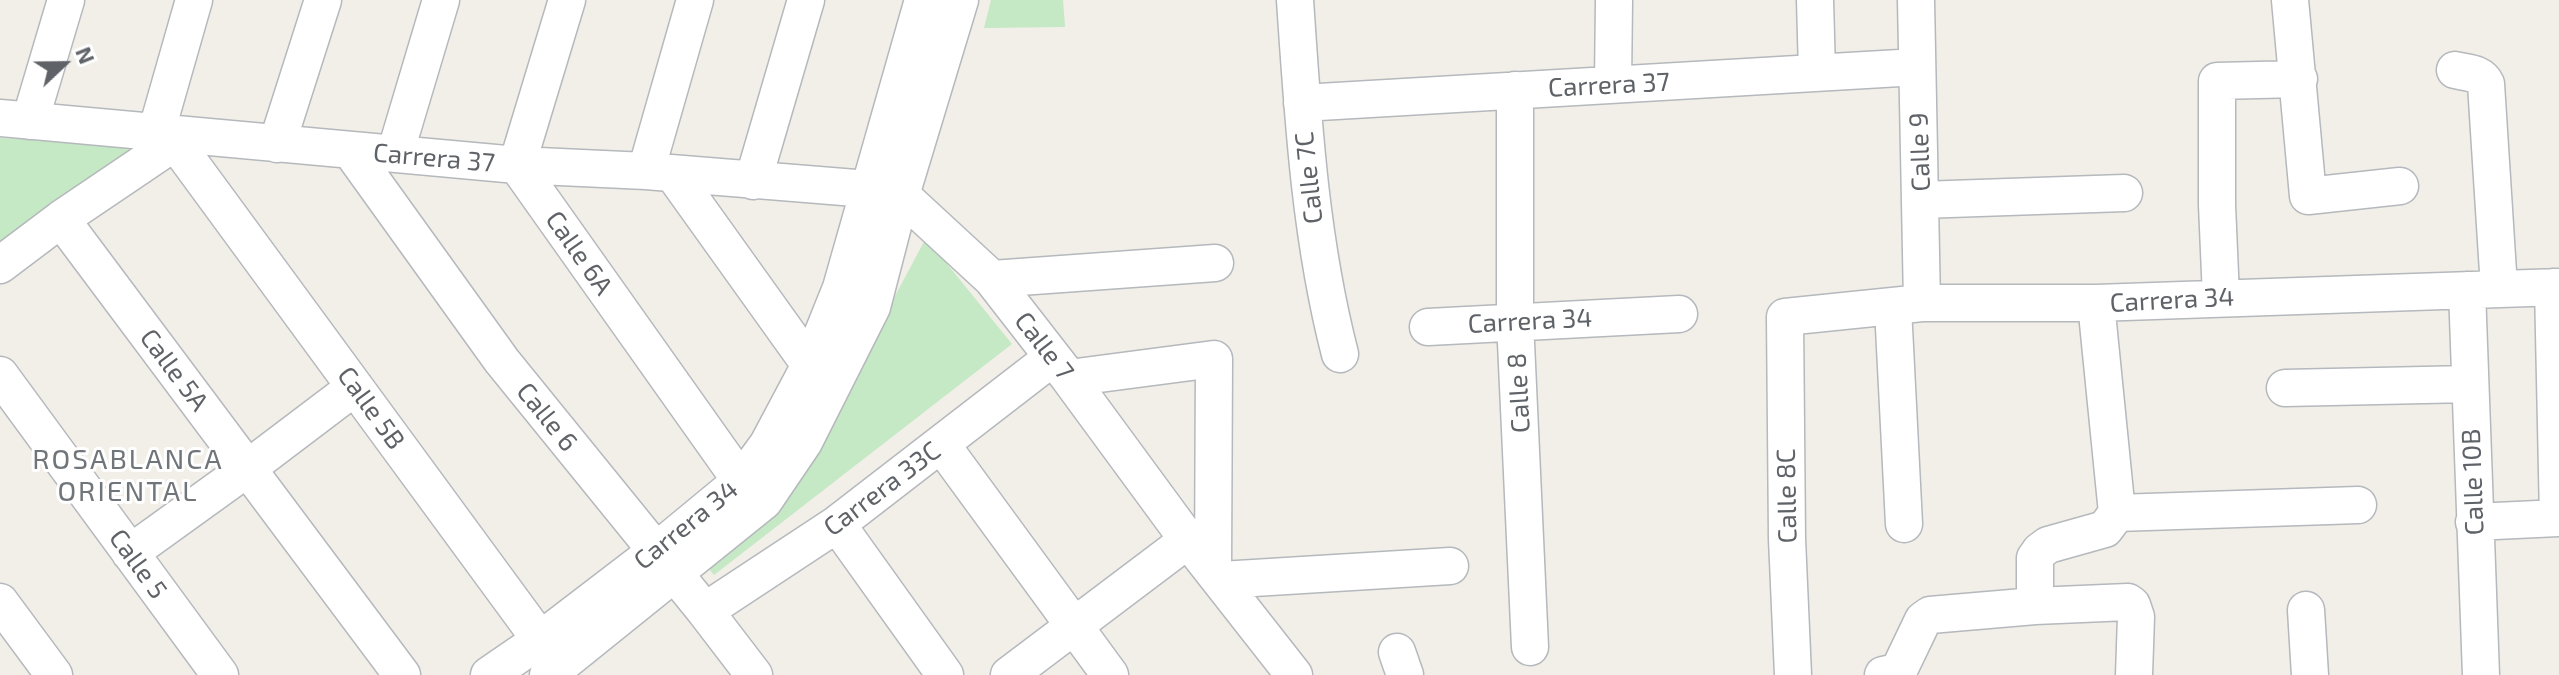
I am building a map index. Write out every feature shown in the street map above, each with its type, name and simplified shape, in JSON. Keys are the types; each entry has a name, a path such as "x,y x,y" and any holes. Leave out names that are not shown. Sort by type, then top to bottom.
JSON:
{"street":[{"path":"15,120 66,0"},
{"path":"0,265 169,137 194,0"},
{"path":"277,144 323,0"},
{"path":"395,154 441,0"},
{"path":"517,165 567,0"},
{"path":"695,0 660,173 810,365"},
{"path":"753,181 806,0"},
{"path":"884,192 923,0"},
{"path":"884,192 960,0"},
{"name":"Calle 7C","path":"1295,0 1314,228 1340,354"},
{"path":"1613,84 1614,0"},
{"path":"1815,0 1817,73"},
{"name":"Calle 9","path":"1904,524 1907,306 1921,200 1916,0"},
{"path":"2290,0 2308,196 2400,186"},
{"name":"Carrera 37","path":"1302,103 1917,67"},
{"name":"Calle 10B","path":"2455,70 2478,75 2484,78 2486,84 2483,289 2470,384 2481,675"},
{"path":"2221,297 2217,81 2299,79"},
{"name":"Calle 8","path":"1515,90 1515,321 1530,647"},
{"name":"Carrera 37","path":"15,120 169,137 884,192"},
{"name":"Calle 5B","path":"169,137 355,387 554,664"},
{"name":"Calle 6","path":"351,151 502,361 754,675"},
{"name":"Calle 6A","path":"517,165 741,481"},
{"name":"Calle 7","path":"884,192 992,279 1188,540 1294,675"},
{"name":"Carrera 34","path":"489,675 554,664 665,563 741,481 768,444 810,365 884,192"},
{"name":"Carrera 34","path":"665,563 764,501 804,442 872,307 884,192"},
{"path":"1921,200 2124,193"},
{"name":"Calle 5A","path":"61,219 402,675"},
{"path":"992,279 1215,263"},
{"path":"2474,522 2559,518 2556,287"},
{"name":"Carrera 34","path":"1785,317 1907,306 2096,303 2556,287"},
{"path":"2035,606 2035,558 2040,551 2048,545 2105,529 2117,513 2096,303"},
{"name":"Carrera 34","path":"1428,327 1679,314"},
{"name":"Calle 8C","path":"1785,317 1787,539 1793,675"},
{"path":"1061,368 1214,359 1217,575 1450,566"},
{"name":"Carrera 33C","path":"705,611 837,524 941,444 1061,368"},
{"path":"2285,388 2470,384"},
{"path":"130,553 355,387"},
{"name":"Calle 5","path":"5,392 220,675"},
{"path":"941,444 1110,675"},
{"path":"2117,513 2358,505"},
{"path":"837,524 945,675"},
{"path":"1009,675 1188,540"},
{"path":"0,602 54,675"},
{"path":"1883,675 1900,668 1923,620 1930,615 2128,602 2136,617 2134,675"},
{"path":"2306,610 2310,675"}],"green space":[{"path":"991,0 1063,0 1065,27 984,28"},
{"path":"0,138 145,144 0,244"},
{"path":"926,238 1012,344 714,575 703,561 849,382"}],"district":[{"name":"ROSABLANCA ORIENTAL","path":"128,476"}]}
